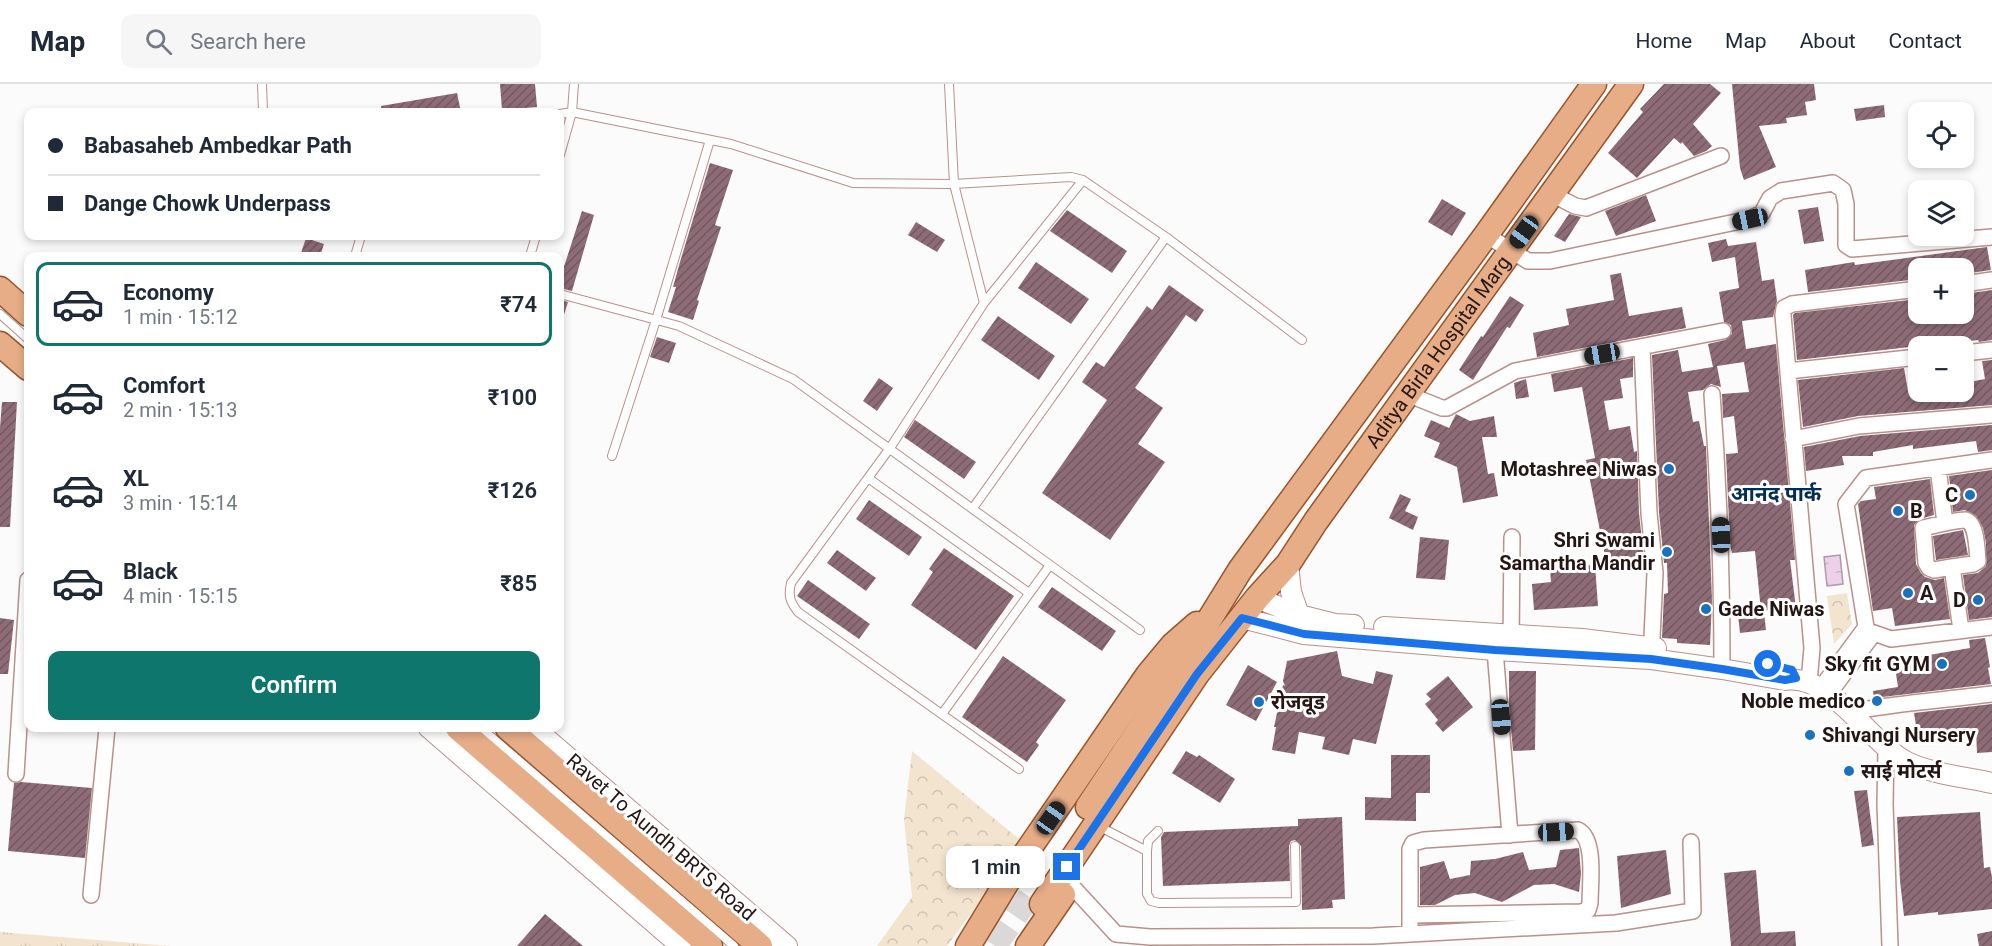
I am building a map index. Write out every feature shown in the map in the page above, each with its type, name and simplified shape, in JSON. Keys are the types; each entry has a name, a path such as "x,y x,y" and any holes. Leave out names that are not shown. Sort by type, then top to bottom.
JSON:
{"main road":[{"name":"Aditya Birla Hospital Marg","path":"1594,84 1240,570 1036,899 1197,674 1257,598 1288,564 1316,521 1631,84"},
{"path":"0,289 24,310"},
{"path":"0,344 24,365"},
{"path":"968,946 1015,869 1148,675 1173,645 1214,610"},
{"path":"1028,946 1192,704 1197,674"},
{"path":"463,732 710,946"},
{"path":"513,732 760,946"}],"street":[{"path":"1552,194 1575,206 1586,208 1721,156"},
{"path":"1486,235 1528,261 1550,261 1750,219 1762,213 1770,198 1781,191 1833,183 1843,190 1846,204 1846,245 1852,249 1992,237"},
{"path":"1974,283 1992,280"},
{"path":"1814,686 1784,308 1788,305 1908,290"},
{"path":"1407,394 1447,408 1515,371 1723,331"},
{"path":"1642,347 1649,513 1655,573 1651,653"},
{"path":"1974,352 1992,350"},
{"path":"1788,371 1908,358"},
{"path":"1712,394 1723,583 1722,662"},
{"path":"1793,439 1859,426 1992,415"},
{"path":"1814,686 1866,627 1846,504 1866,478 1992,460"},
{"path":"1938,468 1945,523"},
{"path":"1965,520 1970,522 1973,527 1978,561 1973,564 1934,570 1929,568 1926,563 1923,528 1945,523 1965,520"},
{"path":"1510,835 1505,645 1512,537"},
{"path":"1288,564 1292,592 1299,615"},
{"path":"1952,567 1961,630"},
{"path":"1257,598 1299,615 1335,624 1505,645"},
{"path":"1242,618 1304,634 1651,653 1722,662 1814,686 1850,712 1886,749 1909,763 1992,783"},
{"path":"1814,686 1874,633 1891,639 1992,627"},
{"path":"16,774 24,645"},
{"path":"1850,712 1894,704 1992,694"},
{"path":"91,895 107,732"},
{"path":"434,732 681,946"},
{"name":"Ravet To Aundh BRTS Road","path":"539,732 787,946"},
{"path":"1886,749 1885,804 1890,946"},
{"path":"1410,915 1581,912 1588,910 1590,903 1589,843 1584,833 1578,831 1424,840 1413,843 1410,849 1410,915 1410,934"},
{"path":"1070,884 1116,934 1171,942 1410,934 1616,923 1694,911 1691,842"}],"lane":[{"path":"262,84 263,108"},
{"path":"564,141 572,112 574,84"},
{"path":"949,84 954,184 984,303"},
{"path":"564,113 572,112 731,144 853,183 954,184 1071,177 1083,180 1166,237 1302,340"},
{"path":"612,456 710,140"},
{"path":"1018,769 798,612 791,604 788,593 791,583 890,448 984,303 1083,180"},
{"path":"973,508 1166,237"},
{"path":"564,295 688,330 793,379 1140,630"},
{"path":"0,314 24,335"},
{"path":"868,478 1029,593"},
{"path":"942,714 1050,565"},
{"path":"486,732 734,946"},
{"path":"1106,830 1147,851"},
{"path":"1158,831 1148,841 1147,894 1150,901 1159,903 1296,902 1295,846"}],"green space":[{"path":"1847,593 1852,624 1834,644 1827,596"},
{"path":"912,751 1023,842 947,946 877,946 912,897 904,819"},
{"path":"0,932 170,946 0,946"}],"water":[{"path":"1840,555 1843,584 1827,586 1824,557"}],"building":[{"path":"500,84 535,84 537,107 502,108"},
{"path":"1664,84 1710,84 1721,93 1693,124 1712,146 1694,156 1682,142 1681,144 1674,138 1637,178 1608,153 1643,112 1640,109"},
{"path":"1732,84 1814,84 1816,100 1805,102 1807,115 1786,118 1787,123 1759,126 1776,167 1744,180 1740,168"},
{"path":"457,93 460,108 381,108 381,106"},
{"path":"1884,105 1885,117 1856,121 1854,109"},
{"path":"710,163 733,170 715,225 721,227 697,300 699,301 693,320 668,312 676,287 673,287 680,262"},
{"path":"1646,195 1656,221 1616,236 1605,211"},
{"path":"1442,199 1466,213 1452,236 1428,222"},
{"path":"1818,207 1824,241 1804,244 1798,210"},
{"path":"1067,210 1127,251 1112,273 1050,231"},
{"path":"582,211 594,215 572,291 564,289 564,267"},
{"path":"1569,214 1581,217 1565,242 1554,236"},
{"path":"916,222 945,240 937,252 908,235"},
{"path":"1726,239 1728,246 1756,242 1762,281 1774,279 1777,301 1773,317 1742,321 1746,349 1776,344 1795,560 1790,560 1796,608 1761,611 1755,551 1732,553 1726,454 1738,453 1734,416 1723,418 1722,394 1749,392 1744,362 1717,366 1721,387 1711,384 1703,390 1688,392 1693,422 1699,421 1704,446 1706,446 1712,600 1710,645 1677,643 1677,639 1662,638 1664,594 1668,593 1667,563 1664,563 1659,512 1652,355 1678,350 1682,372 1713,367 1708,344 1725,340 1732,334 1731,325 1724,322 1719,292 1739,288 1735,257 1712,262 1708,243"},
{"path":"305,240 324,244 321,252 301,252"},
{"path":"1987,247 1991,270 1974,273 1974,258 1908,258 1908,280 1808,292 1805,270 1854,262 1855,265"},
{"path":"1036,262 1089,299 1071,324 1018,288"},
{"path":"1621,273 1629,316 1682,307 1686,328 1537,357 1533,333 1569,325 1566,309 1614,300 1610,275"},
{"path":"1169,285 1204,310 1196,322 1186,315 1135,388 1163,408 1138,444 1165,462 1110,540 1042,493 1107,400 1082,382 1096,362 1104,367 1147,306 1152,310"},
{"path":"1992,290 1992,340 1979,342 1974,341 1974,336 1908,336 1908,347 1797,360 1793,315 1795,313 1908,300 1908,324 1974,324 1974,293"},
{"path":"1510,296 1524,305 1473,380 1459,370"},
{"path":"564,301 568,302 564,315"},
{"path":"998,316 1055,356 1039,380 981,340"},
{"path":"657,337 676,343 669,363 650,357"},
{"path":"1633,358 1633,377 1620,379 1623,398 1604,401 1609,430 1630,426 1634,452 1637,451 1639,513 1644,560 1607,566 1586,460 1595,458 1582,387 1554,392 1551,374"},
{"path":"1992,360 1992,405 1858,416 1803,427 1798,380 1904,368 1908,402 1974,402 1974,381 1985,379 1982,361"},
{"path":"879,378 893,388 877,411 863,401"},
{"path":"1526,379 1529,397 1516,399 1514,383"},
{"path":"2,402 17,402 10,527 0,527"},
{"path":"1456,414 1470,421 1494,416 1497,437 1482,437 1488,474 1494,473 1498,496 1463,503 1457,467 1434,457 1440,443 1424,436 1431,420 1449,428"},
{"path":"915,420 976,462 964,479 904,437"},
{"path":"1992,425 1992,450 1978,452 1976,441 1913,449 1913,445 1873,452 1873,456 1842,456 1844,465 1806,471 1804,447 1860,436"},
{"path":"1992,470 1992,617 1969,620 1963,575 1978,573 1986,566 1986,543 1983,528 1976,516 1965,510 1953,512 1949,476"},
{"path":"1930,479 1934,515 1920,519 1914,525 1916,564 1925,577 1935,580 1944,578 1950,619 1895,626 1892,608 1873,611 1858,504 1861,501 1876,499 1874,487"},
{"path":"1400,494 1411,499 1405,511 1418,517 1413,530 1389,518"},
{"path":"869,500 922,537 909,556 856,519"},
{"path":"1963,530 1968,555 1936,560 1933,536"},
{"path":"1420,537 1449,540 1445,580 1416,578"},
{"path":"944,548 1014,596 976,650 911,605 933,572 929,569"},
{"path":"837,550 876,578 866,591 827,563"},
{"path":"1595,565 1598,606 1534,610 1532,584 1551,582 1550,568"},
{"path":"808,580 870,624 859,639 797,596"},
{"path":"1052,587 1116,631 1102,651 1038,607"},
{"path":"1764,613 1766,630 1740,633 1738,615"},
{"path":"0,618 14,620 8,674 0,674"},
{"path":"1985,638 1991,684 1874,698 1873,691 1898,687 1894,661 1970,648 1969,640"},
{"path":"1337,651 1342,676 1373,684 1376,671 1393,675 1376,744 1353,739 1349,755 1322,749 1325,737 1299,732 1295,754 1272,750 1276,727 1274,727 1283,685 1285,686 1283,681 1287,661"},
{"path":"1003,656 1066,700 1036,742 1039,745 1027,762 962,717"},
{"path":"1248,665 1277,682 1256,721 1226,705"},
{"path":"1509,671 1536,671 1535,750 1513,751"},
{"path":"1448,676 1473,707 1443,732 1435,723 1438,720 1425,704 1431,699 1426,694"},
{"path":"1992,704 1992,752 1977,753 1976,730 1950,734 1951,739 1919,744 1914,713"},
{"path":"1186,751 1197,757 1199,755 1235,779 1220,803 1172,773"},
{"path":"1391,755 1430,755 1430,793 1416,793 1416,821 1365,820 1365,797 1391,798"},
{"path":"14,783 92,788 85,858 8,851"},
{"path":"1867,790 1874,845 1862,847 1854,791"},
{"path":"1980,812 1984,868 1990,867 1992,877 1992,909 1904,916 1897,817"},
{"path":"1342,817 1345,899 1332,900 1333,908 1302,910 1301,846 1295,840 1291,841 1289,846 1290,881 1163,886 1161,837 1164,832 1298,826 1298,819"},
{"path":"1579,848 1581,874 1579,892 1554,884 1534,885 1502,902 1475,893 1455,895 1435,905 1420,905 1420,867 1444,861 1450,879 1470,875 1471,861 1495,859 1523,852 1529,870 1556,867 1560,850"},
{"path":"1666,850 1671,894 1621,908 1617,856"},
{"path":"1756,870 1761,933 1795,931 1796,946 1731,946 1724,873"},
{"path":"545,914 583,946 517,946"},
{"path":"1992,931 1992,946 1979,946 1977,934"}],"tunnel":[{"path":"995,946 1031,894"}],"place":[{"name":"Motashree Niwas","path":"1669,469"},
{"name":"C","path":"1970,495"},
{"name":"B","path":"1898,511"},
{"name":"Shri Swami Samartha Mandir","path":"1667,552"},
{"name":"A","path":"1908,593"},
{"name":"D","path":"1978,600"},
{"name":"Gade Niwas","path":"1706,609"},
{"name":"Sky fit GYM","path":"1942,664"},
{"name":"Noble medico","path":"1877,701"},
{"name":"रोजवूड","path":"1259,702"},
{"name":"Shivangi Nursery","path":"1810,735"},
{"name":"साई मोटर्स","path":"1849,771"}],"district":[{"name":"आनंद पार्क","path":"1776,494"}],"route":[{"path":"1067,867 1197,674 1242,618 1304,634 1495,650 1651,659 1785,680 1796,678 1792,670 1768,664"}]}
